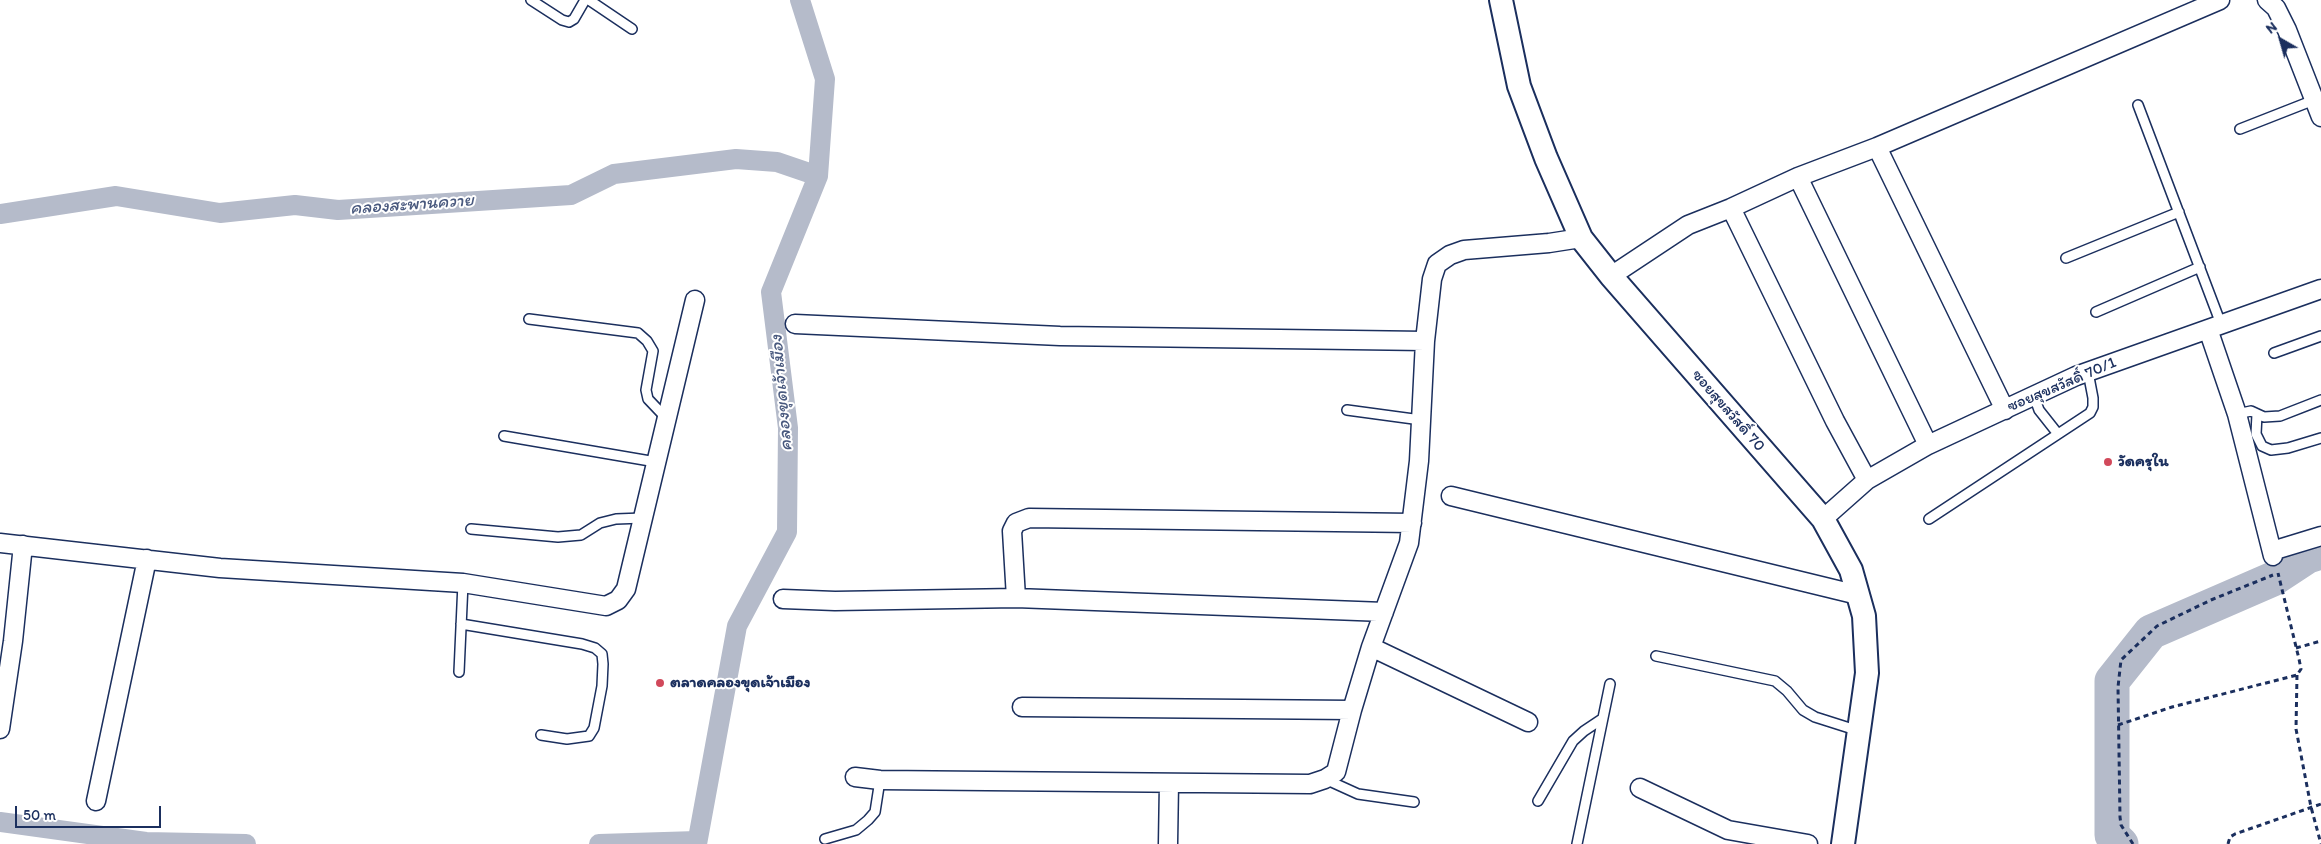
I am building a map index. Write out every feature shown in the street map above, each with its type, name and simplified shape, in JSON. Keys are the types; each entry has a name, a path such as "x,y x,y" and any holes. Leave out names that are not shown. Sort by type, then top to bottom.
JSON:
{"street":[{"name":"ซอยสุขสวัสดิ์ 70","path":"1502,0 1519,86 1546,158 1581,238 1611,276 1823,519 1850,570 1864,616 1867,673 1843,844"},
{"path":"1611,276 1688,225 1731,208 1798,177 1877,147 2220,0"},
{"path":"2267,0 2276,8 2287,30 2321,117"},
{"path":"1877,147 2005,410"},
{"path":"1798,177 1928,445"},
{"path":"1731,208 1835,421 1867,480"},
{"path":"855,777 880,780 1310,784 1325,779 1336,772 1371,647 1408,543 1412,523 1421,420 1425,341 1432,279 1437,264 1450,254 1464,250 1541,244 1581,238"},
{"name":"ซอยสุขสวัสดิ์ 70/1","path":"1823,519 1867,480 1928,445 2034,396 2088,372 2321,289"},
{"path":"0,543 220,568 463,583 606,606 618,600 626,589 695,300"},
{"path":"795,324 1060,336 1425,341"},
{"path":"2214,327 2275,562 2321,536"},
{"path":"1451,496 1858,595"},
{"path":"1016,598 1012,531 1016,523 1029,518 1412,523"},
{"path":"0,729 14,641 23,545"},
{"path":"96,801 147,559"},
{"path":"783,599 835,601 1016,598 1384,612"},
{"path":"1371,647 1528,722"},
{"path":"1022,707 1352,710"},
{"path":"1168,844 1169,783"},
{"path":"1640,788 1728,830 1808,844"}],"lane":[{"path":"531,0 562,20 569,22 574,19 585,0"},
{"path":"589,0 632,29"},
{"path":"2240,129 2314,100"},
{"path":"2138,105 2200,267 2214,327"},
{"path":"2066,258 2178,212"},
{"path":"2096,312 2200,267"},
{"path":"529,318 638,333 648,341 653,351 646,390 648,398 667,418"},
{"path":"2274,353 2321,336"},
{"path":"1929,519 2090,413 2094,406 2088,372"},
{"path":"2034,396 2039,410 2058,434"},
{"path":"2238,414 2251,411 2264,417 2280,416 2321,400"},
{"path":"1347,410 1421,420"},
{"path":"2257,414 2256,434 2262,446 2271,450 2288,448 2321,438"},
{"path":"504,436 656,462"},
{"path":"471,529 558,537 582,535 600,523 616,519 643,518"},
{"path":"459,672 463,583"},
{"path":"461,624 582,644 596,648 602,654 604,664 602,686 594,728 589,736 567,739 541,735"},
{"path":"1656,656 1775,681 1787,691 1803,710 1815,717 1859,731"},
{"path":"1577,844 1610,684"},
{"path":"1538,801 1573,741 1584,731 1602,720"},
{"path":"1325,779 1358,794 1414,802"},
{"path":"826,839 856,830 876,812 880,780"}],"path":[{"path":"2133,844 2121,825 2118,725 2119,668 2125,655 2158,626 2211,600 2275,562 2301,669 2297,675 2296,729 2310,807 2321,844"},
{"path":"2296,648 2321,641"},
{"path":"2118,725 2172,707 2297,675"},
{"path":"2228,844 2230,837 2235,834 2321,804"}],"waterway":[{"name":"คลองขุดเจ้าเมือง","path":"697,844 737,626 787,532 788,428 771,292 818,176 825,79 800,0"},
{"name":"คลองสะพานควาย","path":"0,214 116,196 220,213 295,205 338,210 571,195 614,174 736,159 777,162 818,176"},
{"path":"2121,844 2112,835 2112,681 2151,632 2273,579 2308,556 2321,552"},
{"path":"0,822 146,842 246,844"},
{"path":"599,844 697,841"}],"place":[{"name":"วัดครุใน","path":"2108,462"},
{"name":"ตลาดคลองขุดเจ้าเมือง","path":"660,683"}]}
